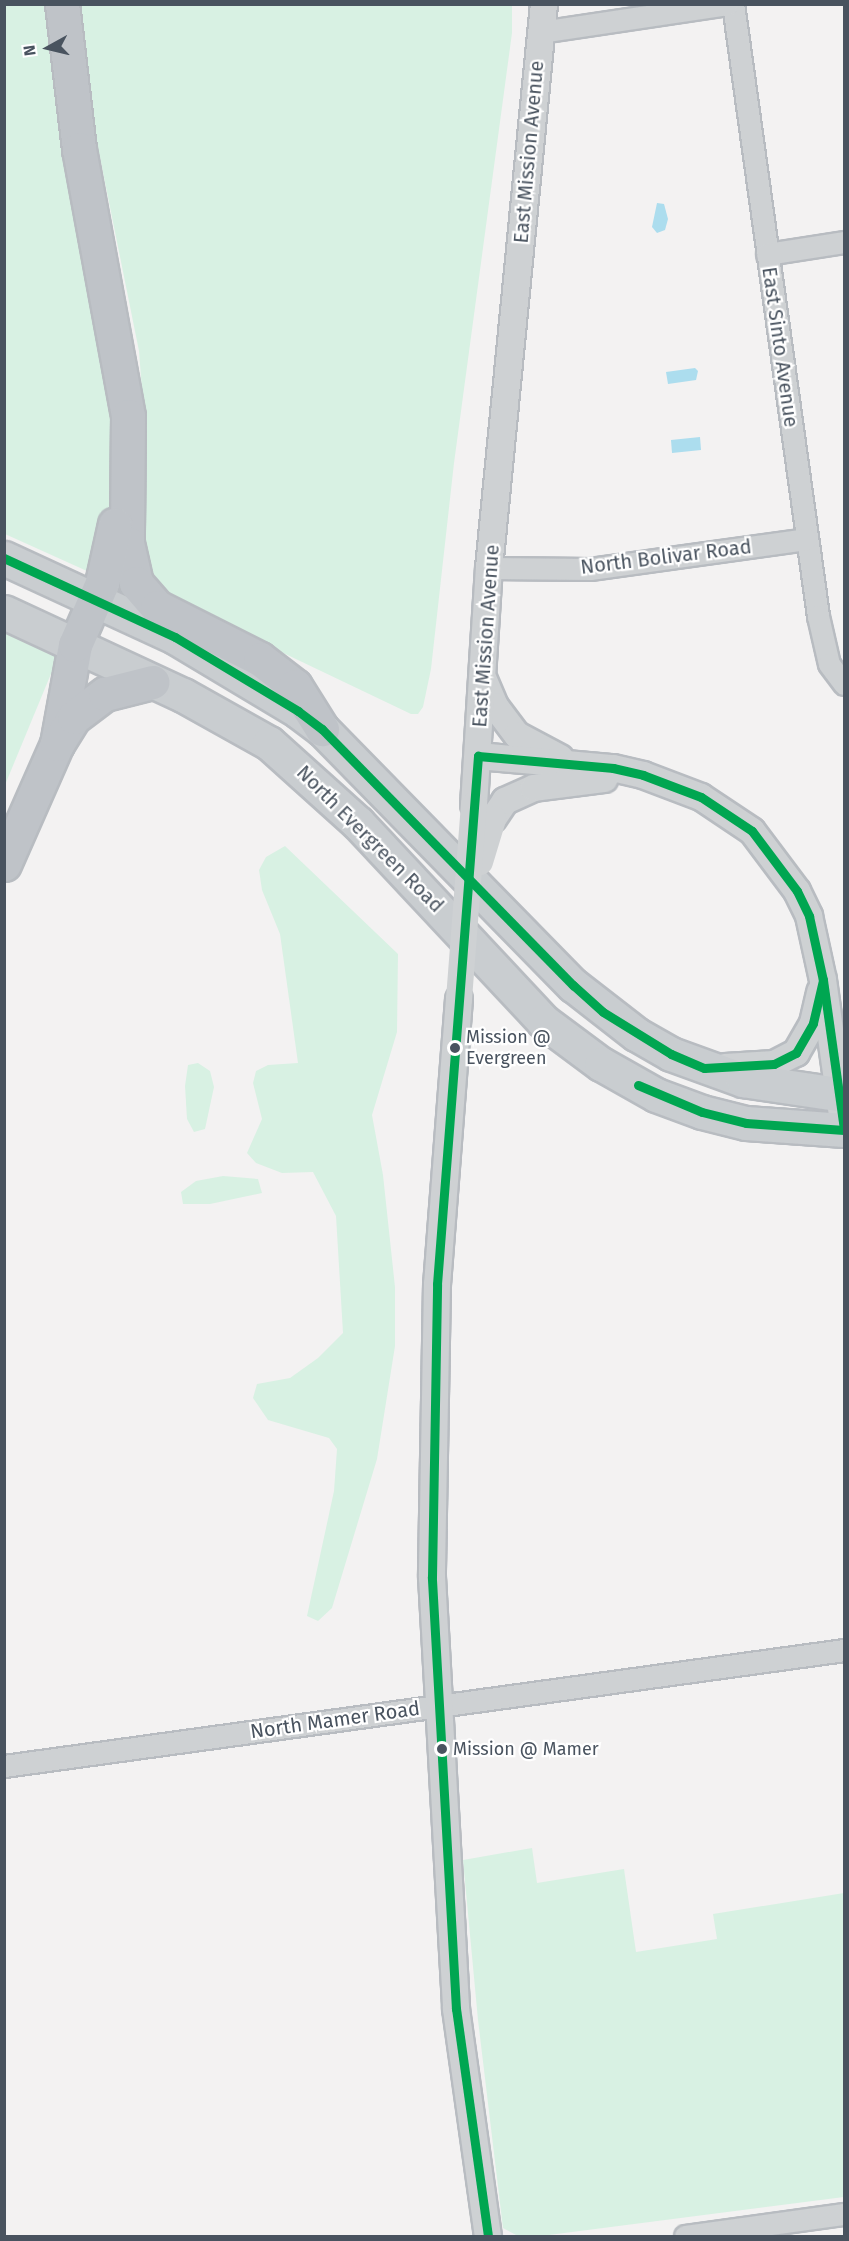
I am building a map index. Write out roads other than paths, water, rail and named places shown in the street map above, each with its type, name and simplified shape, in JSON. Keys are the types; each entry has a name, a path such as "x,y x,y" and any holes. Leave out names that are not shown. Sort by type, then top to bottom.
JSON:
{"highway":[{"path":"62,4 79,149 120,357 128,416 127,543 136,583 157,607 260,659 295,686 322,729"},
{"path":"57,744 75,645 108,560 128,460"},
{"path":"4,864 57,744 74,717 95,698 152,682"}],"main road":[{"path":"4,558 175,638 322,729 573,985 636,1034 704,1068 742,1080 842,1095"},
{"name":"North Evergreen Road","path":"4,612 152,682 269,743 315,781 441,908 543,1021 601,1064 656,1095 702,1112 747,1123 844,1130"}],"street":[{"name":"East Mission Avenue","path":"484,812 478,756 489,568 544,4"},
{"path":"540,32 727,4"},
{"name":"East Sinto Avenue","path":"733,4 822,642 829,664 844,684"},
{"path":"767,254 844,242"},
{"name":"North Bolivar Road","path":"489,568 590,569 806,538"},
{"path":"483,677 495,706 517,735 576,765"},
{"path":"478,756 576,765 643,775 701,797 752,831 797,891 809,916 823,980 842,1095 844,1130"},
{"path":"488,2236 456,2008 437,1706 432,1565 437,1284 467,908 484,812 534,788 643,775"},
{"path":"704,1068 774,1064 796,1053 813,1023 823,980"},
{"name":"North Mamer Road","path":"4,1766 844,1650"},
{"path":"686,2236 844,2214"}],"water":[{"path":"657,203 664,204 668,219 665,230 657,233 652,227"},
{"path":"695,368 698,371 696,380 668,384 666,372"},
{"path":"700,437 701,450 672,453 671,440"}],"place":[{"name":"Mission @ Evergreen","path":"455,1048"},
{"name":"Mission @ Mamer","path":"442,1749"}]}
